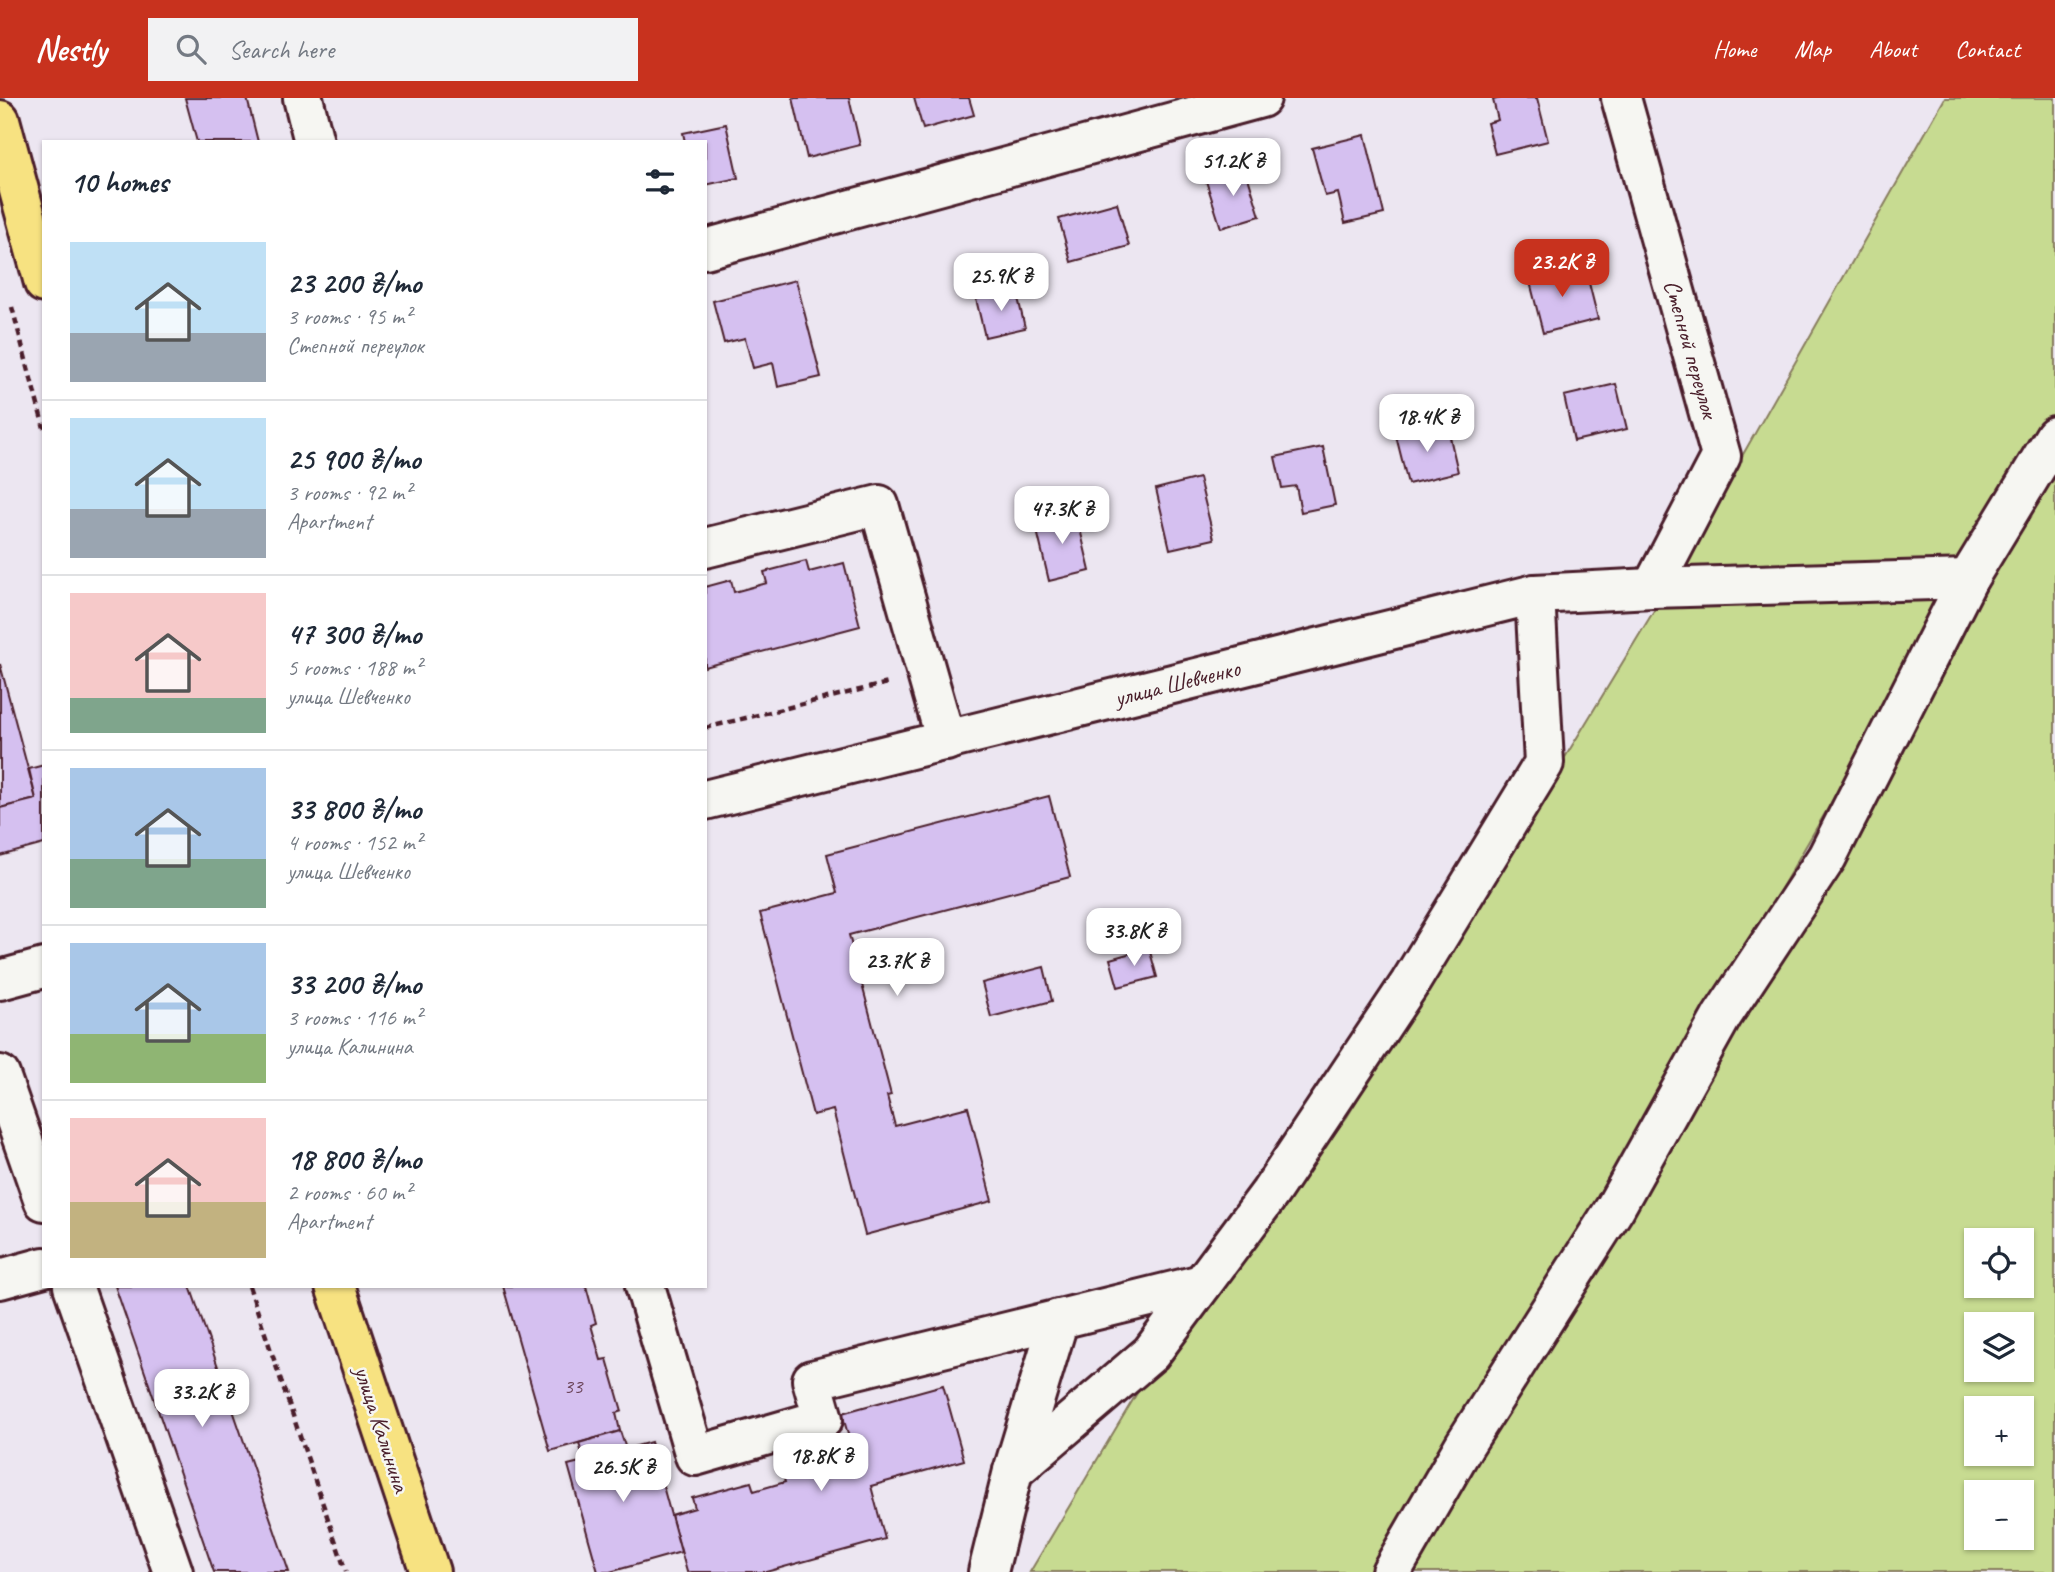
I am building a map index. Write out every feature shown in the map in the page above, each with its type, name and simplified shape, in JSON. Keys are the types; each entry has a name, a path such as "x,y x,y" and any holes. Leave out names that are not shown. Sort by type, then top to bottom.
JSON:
{"main road":[{"path":"0,120 42,276"},
{"name":"улица Калинина","path":"336,1288 430,1572"}],"street":[{"path":"303,98 314,140"},
{"path":"707,248 1261,98"},
{"name":"Степной переулок","path":"1621,98 1721,456 1652,588"},
{"path":"1391,1572 1465,1444 1615,1208 1722,1016 1827,857 1968,579 2055,436"},
{"path":"707,548 879,505 946,741"},
{"name":"улица Шевченко","path":"707,800 1535,594 1968,579"},
{"path":"1013,1471 1150,1353 1202,1284 1270,1193 1410,983 1544,763 1535,594"},
{"path":"0,980 42,969"},
{"path":"0,1075 42,1195"},
{"path":"0,1279 42,1268"},
{"path":"646,1288 695,1456 823,1419 812,1380 1202,1284"},
{"path":"74,1288 173,1572"},
{"path":"988,1572 1013,1471 1059,1319"}],"path":[{"path":"11,303 42,420"},
{"path":"707,728 927,673"},
{"path":"250,1288 346,1572"}],"green space":[{"path":"1945,98 2055,98 2055,421 1969,567 1673,578"},
{"path":"2055,451 2055,1572 1410,1572"},
{"path":"1956,589 1382,1572 1030,1572 1140,1388 1347,1117 1661,599"}],"building":[{"path":"185,98 247,98 258,140 196,140"},
{"path":"793,98 849,98 860,145 807,158"},
{"path":"914,98 969,98 974,115 923,129"},
{"path":"1537,98 1548,141 1495,154 1487,123 1498,120 1493,100"},
{"path":"726,124 738,178 707,185 707,140 685,140 683,133"},
{"path":"1365,135 1384,214 1345,223 1338,193 1325,196 1312,148"},
{"path":"1245,168 1260,216 1221,228 1206,181"},
{"path":"1117,203 1129,246 1071,262 1059,219"},
{"path":"1567,264 1570,279 1587,275 1598,319 1543,333 1528,274"},
{"path":"796,280 821,377 778,387 773,363 753,368 745,338 724,343 713,301"},
{"path":"1016,289 1025,328 985,337 976,299"},
{"path":"1616,384 1627,429 1574,441 1564,396"},
{"path":"1447,424 1458,472 1408,484 1396,436"},
{"path":"1323,447 1335,505 1301,512 1296,486 1282,488 1275,457"},
{"path":"1199,478 1214,539 1170,549 1156,489"},
{"path":"1076,512 1090,571 1049,581 1035,522"},
{"path":"806,561 809,572 844,563 860,626 707,666 707,586 731,580 734,592 767,583 764,572"},
{"path":"0,664 36,799 0,808"},
{"path":"42,766 42,845 0,856 0,808 36,799 29,769"},
{"path":"1049,796 1070,877 849,935 891,1095 887,1096 895,1126 968,1107 992,1201 865,1235 833,1110 813,1115 760,913 837,893 827,854"},
{"path":"1149,948 1157,977 1118,987 1110,959"},
{"path":"1044,967 1052,1001 991,1017 982,983"},
{"path":"116,1288 191,1288 289,1572 214,1572"},
{"path":"504,1288 587,1288 596,1323 591,1325 601,1360 607,1359 622,1411 616,1413 620,1431 550,1451"},
{"path":"943,1385 964,1460 871,1486 885,1539 766,1572 687,1572 671,1515 695,1508 692,1498 751,1482 754,1491 785,1482 782,1473 844,1455 846,1465 856,1463 842,1413"},
{"path":"620,1431 626,1449 651,1442 681,1552 610,1572 598,1572 568,1465 584,1461 579,1443"}]}
